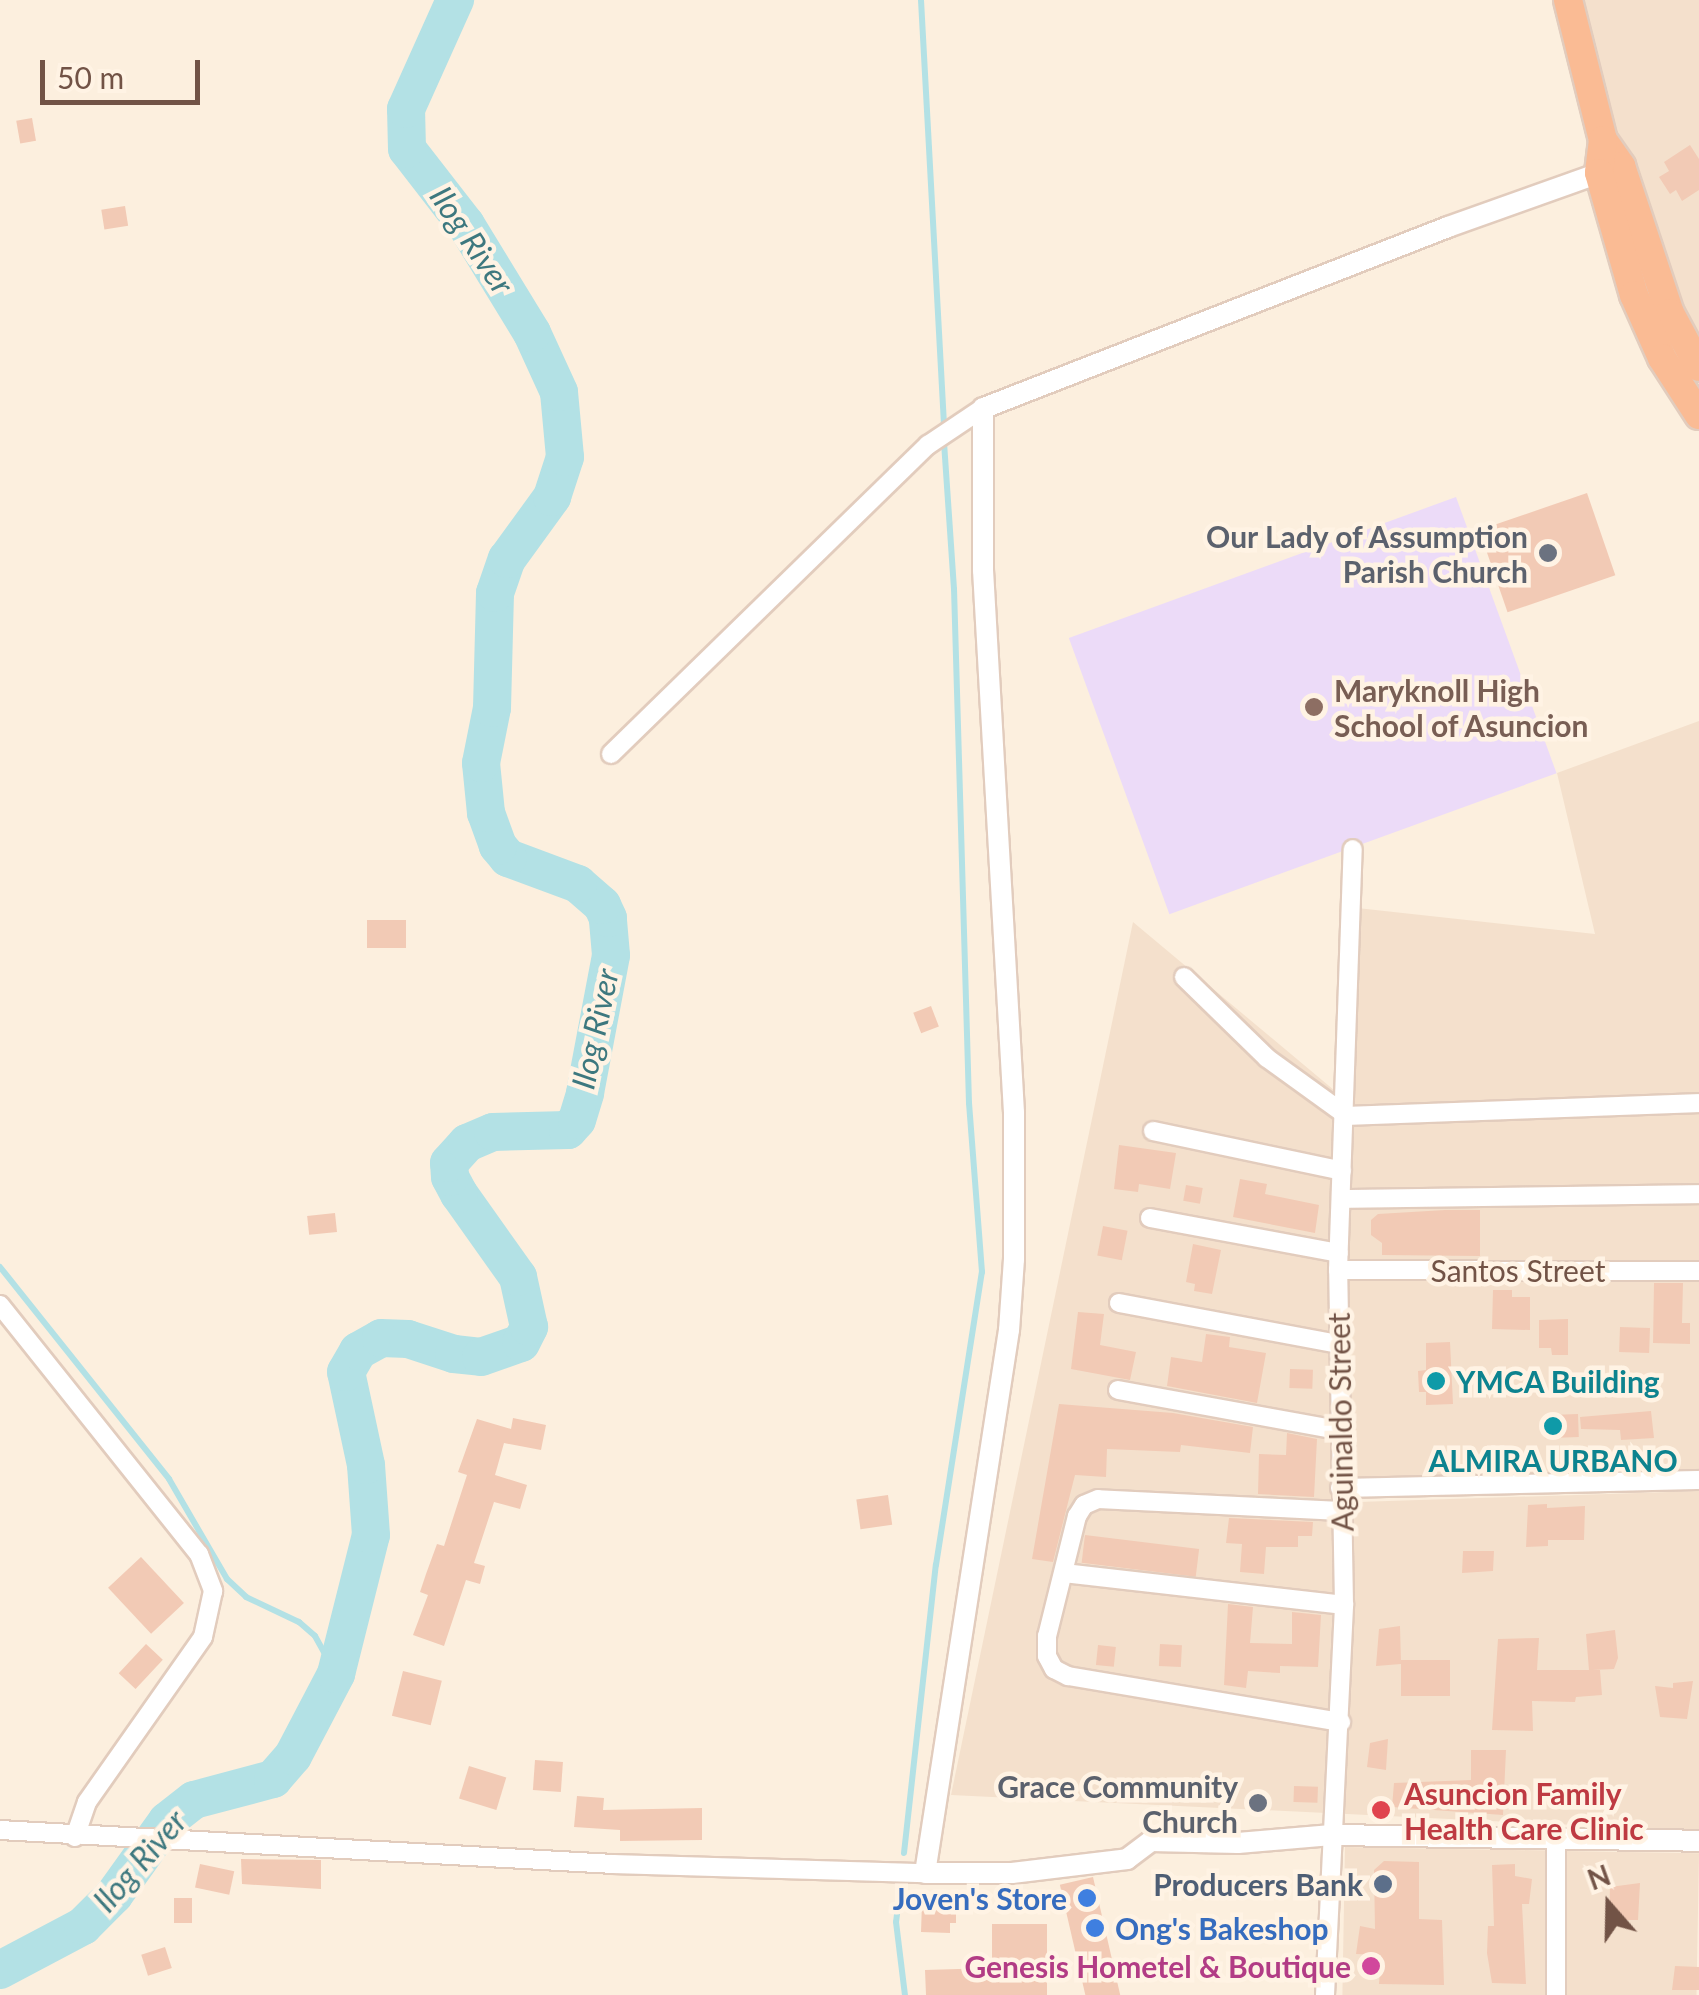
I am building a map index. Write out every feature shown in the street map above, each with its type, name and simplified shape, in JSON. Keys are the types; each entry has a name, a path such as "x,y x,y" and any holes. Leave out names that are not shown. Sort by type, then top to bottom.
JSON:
{"highway":[{"path":"1568,0 1604,140 1618,247 1646,325 1699,415"},
{"path":"1610,170 1699,367"}],"street":[{"path":"611,754 928,445 983,408 1412,240 1610,170"},
{"path":"925,1873 1009,1330 1014,1259 1014,1113 982,570 983,408"},
{"name":"Aguinaldo Street","path":"1325,1995 1344,1605 1338,1344 1353,849"},
{"path":"1184,977 1267,1058 1346,1116 1699,1103"},
{"path":"1153,1131 1342,1171"},
{"path":"1342,1199 1699,1194"},
{"name":"Santos Street","path":"1150,1218 1339,1261 1699,1271"},
{"path":"1119,1303 1338,1344"},
{"path":"0,1305 199,1554 212,1591 203,1637 93,1792 75,1837"},
{"path":"1118,1390 1338,1430"},
{"path":"1340,1488 1699,1480"},
{"path":"1341,1510 1098,1499 1084,1505 1076,1516 1046,1636 1047,1656 1054,1669 1068,1676 1341,1722"},
{"path":"1064,1573 1344,1605"},
{"path":"0,1830 190,1844 925,1873 1012,1873 1109,1862 1127,1859 1151,1841 1238,1843 1332,1835 1699,1841"},
{"path":"1556,1838 1556,1995"}],"shaded area":[{"path":"1570,0 1699,0 1699,355 1611,166"},
{"name":"Maryknoll High School of Asuncion","path":"1456,497 1557,773 1169,914 1069,638"},
{"path":"1699,721 1699,1483 1357,1489 1358,1502 1699,1491 1699,1831 951,1795 1133,922 1341,1096 1348,907 1595,934 1557,773"},
{"path":"1345,1847 1550,1851 1547,1995 1342,1995"},
{"path":"1565,1851 1699,1853 1697,1995 1562,1995"}],"building":[{"path":"32,118 36,141 20,143 16,121"},
{"path":"1690,145 1699,159 1699,190 1682,201 1676,190 1670,194 1659,177 1669,171 1664,162"},
{"path":"125,206 128,226 104,230 101,210"},
{"name":"Our Lady of Assumption Parish Church","path":"1587,493 1615,575 1508,612 1479,530"},
{"path":"367,920 406,920 406,948 367,948"},
{"path":"931,1006 939,1027 921,1033 913,1013"},
{"path":"1119,1145 1176,1153 1170,1189 1139,1184 1138,1192 1114,1189"},
{"path":"1240,1179 1267,1184 1265,1194 1319,1205 1315,1233 1233,1217"},
{"path":"1186,1185 1203,1188 1200,1204 1183,1201"},
{"path":"1480,1210 1480,1256 1382,1255 1382,1243 1371,1235 1371,1220 1378,1214"},
{"path":"335,1213 337,1232 309,1235 307,1216"},
{"path":"1103,1226 1128,1231 1122,1260 1097,1255"},
{"path":"1193,1244 1221,1250 1212,1294 1194,1291 1195,1284 1186,1282"},
{"path":"1654,1283 1683,1283 1682,1323 1690,1323 1690,1344 1653,1343"},
{"path":"1493,1290 1512,1290 1512,1297 1530,1297 1530,1330 1492,1329"},
{"path":"1078,1312 1104,1314 1100,1345 1136,1352 1130,1380 1071,1369"},
{"path":"1568,1319 1568,1355 1552,1355 1551,1348 1539,1348 1539,1320"},
{"path":"1620,1327 1650,1328 1649,1353 1619,1352"},
{"path":"1206,1334 1230,1337 1229,1347 1266,1353 1257,1403 1167,1386 1171,1357 1202,1362"},
{"name":"YMCA Building","path":"1450,1342 1453,1404 1426,1405 1426,1392 1419,1392 1418,1371 1426,1370 1426,1343"},
{"path":"1290,1369 1313,1370 1312,1389 1289,1388"},
{"path":"1059,1404 1173,1413 1253,1427 1250,1453 1181,1445 1180,1452 1107,1449 1106,1477 1075,1475 1053,1562 1032,1559"},
{"path":"1651,1411 1654,1438 1621,1440 1620,1430 1581,1429 1580,1417"},
{"path":"1578,1414 1579,1437 1545,1438 1544,1415"},
{"path":"513,1418 546,1425 541,1450 504,1443 495,1475 527,1485 520,1509 494,1502 474,1563 485,1566 480,1584 466,1580 444,1646 413,1635 428,1595 420,1592 426,1574 437,1544 444,1546 467,1475 458,1472 477,1419 511,1429"},
{"path":"1287,1433 1317,1439 1314,1497 1258,1494 1259,1454 1286,1455"},
{"path":"888,1495 892,1525 860,1529 856,1499"},
{"path":"1547,1504 1547,1508 1585,1506 1584,1540 1548,1540 1548,1546 1526,1547 1528,1505"},
{"path":"1229,1518 1313,1522 1312,1536 1298,1536 1298,1547 1266,1547 1264,1574 1240,1572 1242,1544 1226,1543"},
{"path":"1085,1535 1199,1549 1196,1577 1082,1563"},
{"path":"1463,1551 1494,1551 1493,1571 1462,1573"},
{"path":"141,1557 184,1603 151,1634 108,1588"},
{"path":"1228,1604 1253,1607 1250,1643 1292,1644 1292,1612 1321,1615 1318,1667 1280,1666 1280,1673 1248,1671 1246,1688 1224,1685"},
{"path":"1400,1626 1401,1664 1376,1666 1379,1629"},
{"path":"1615,1630 1618,1658 1614,1669 1592,1670 1600,1670 1602,1695 1576,1697 1575,1702 1532,1701 1533,1731 1492,1730 1498,1639 1539,1638 1537,1670 1589,1670 1586,1634"},
{"path":"146,1644 163,1660 136,1689 119,1673"},
{"path":"1160,1644 1182,1645 1181,1667 1159,1666"},
{"path":"1098,1645 1116,1647 1114,1667 1096,1665"},
{"path":"1401,1660 1450,1660 1450,1696 1401,1696"},
{"path":"403,1671 442,1681 431,1725 392,1716"},
{"path":"1693,1681 1687,1719 1660,1717 1655,1686 1673,1688 1673,1683"},
{"path":"1388,1739 1386,1770 1367,1767 1370,1743"},
{"path":"1471,1750 1506,1750 1503,1815 1392,1807 1394,1783 1471,1780"},
{"path":"535,1760 563,1762 561,1792 533,1790"},
{"path":"469,1766 506,1777 496,1810 459,1799"},
{"path":"1294,1786 1318,1787 1317,1803 1293,1802"},
{"path":"577,1796 604,1798 603,1810 702,1808 702,1840 620,1841 620,1830 574,1827"},
{"path":"241,1859 321,1860 321,1889 242,1884"},
{"path":"1384,1861 1419,1862 1419,1919 1442,1920 1444,1985 1379,1984 1381,1955 1356,1954 1360,1926 1375,1929 1374,1870"},
{"path":"200,1864 234,1871 229,1895 195,1887"},
{"path":"1515,1864 1515,1876 1532,1879 1529,1904 1522,1904 1526,1984 1492,1983 1487,1953 1488,1926 1494,1926 1492,1865"},
{"path":"1093,1877 1120,1995 1085,1995 1060,1885"},
{"path":"1640,1883 1638,1920 1609,1920 1610,1887"},
{"path":"174,1898 192,1898 192,1923 174,1923"},
{"path":"922,1903 956,1904 956,1923 950,1923 950,1933 921,1932"},
{"path":"992,1924 1047,1924 1047,1995 926,1995 925,1970 992,1968"},
{"path":"165,1947 172,1968 148,1976 141,1955"},
{"path":"1675,1966 1699,1967 1699,1990 1672,1990"}],"waterway":[{"name":"Ilog River","path":"0,1970 83,1926 114,1895 167,1821 194,1800 273,1779 293,1756 336,1674 371,1535 366,1465 346,1372 358,1351 381,1338 408,1339 454,1354 481,1357 521,1343 529,1327 518,1277 459,1194 450,1177 449,1163 467,1143 493,1132 568,1130 577,1120 585,1093 611,955 608,918 602,905 578,884 508,858 498,846 486,813 481,763 492,708 495,593 507,559 552,497 565,457 559,392 532,333 466,225 407,149 406,109 455,0"},
{"path":"921,0 944,428"},
{"path":"904,1853 936,1565 982,1272 969,1103 954,589 944,441"},
{"path":"0,1267 169,1479 227,1579 246,1597 299,1622 315,1636 336,1674"},
{"path":"899,1898 896,1922 905,1995"}],"place":[{"name":"Our Lady of Assumption Parish Church","path":"1548,553"},
{"name":"Maryknoll High School of Asuncion","path":"1314,707"},
{"name":"YMCA Building","path":"1436,1381"},
{"name":"ALMIRA URBANO","path":"1553,1426"},
{"name":"Grace Community Church","path":"1258,1803"},
{"name":"Asuncion Family Health Care Clinic","path":"1381,1810"},
{"name":"Producers Bank","path":"1383,1884"},
{"name":"Joven's Store","path":"1087,1898"},
{"name":"Ong's Bakeshop","path":"1095,1928"},
{"name":"Genesis Hometel & Boutique","path":"1371,1966"}]}
